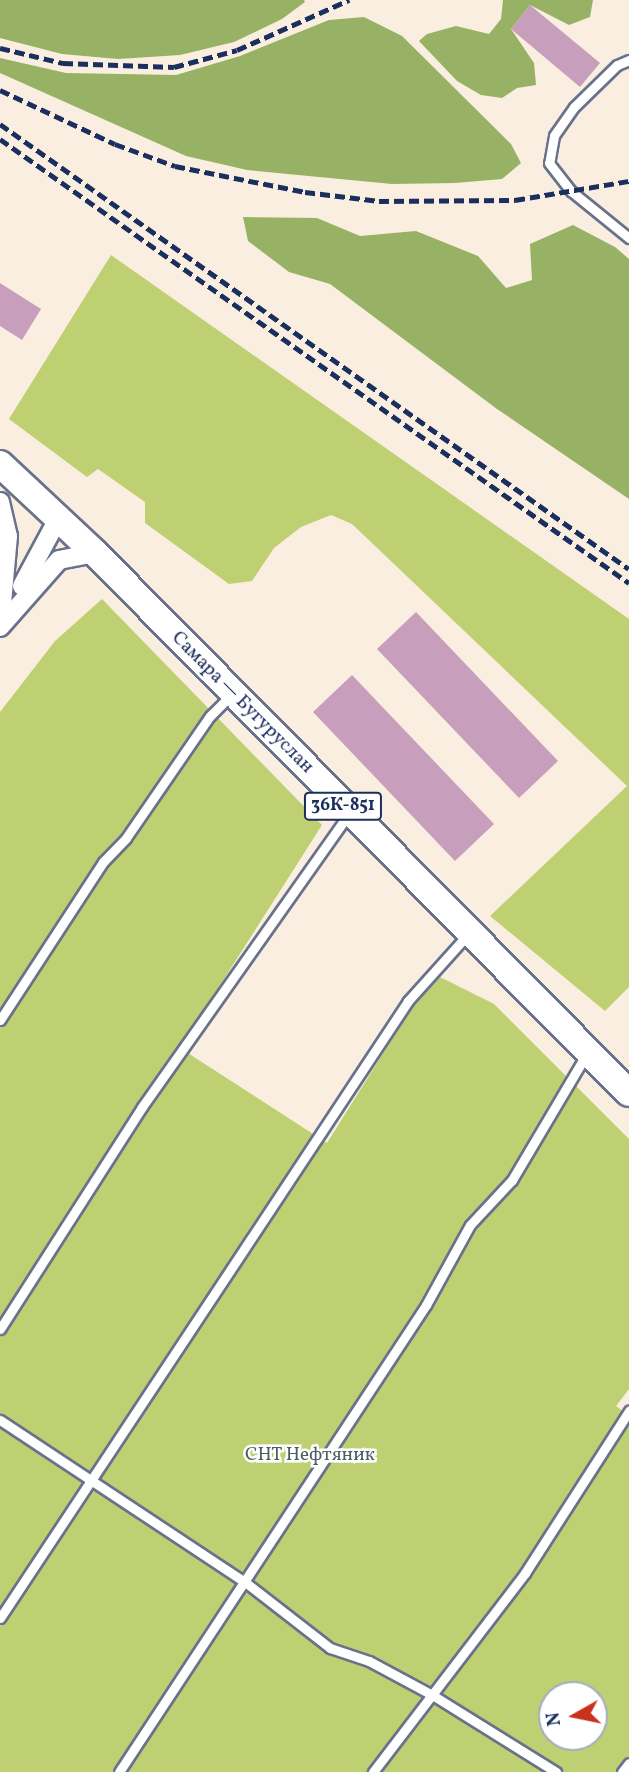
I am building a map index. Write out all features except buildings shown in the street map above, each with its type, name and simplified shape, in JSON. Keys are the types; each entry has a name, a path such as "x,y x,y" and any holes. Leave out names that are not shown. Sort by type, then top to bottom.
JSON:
{"main road":[{"name":"Самара — Бугуруслан","path":"0,464 59,517 629,1093"}],"street":[{"path":"0,502 8,536 0,626"},
{"path":"0,626 59,517"},
{"path":"0,626 59,560 95,553"}],"lane":[{"path":"629,60 617,65 574,107 554,136 549,163 571,191 629,237"},
{"path":"0,1020 103,862 126,838 210,716 232,694"},
{"path":"0,1329 142,1107 350,813"},
{"path":"0,1618 88,1481 408,1002 469,933"},
{"path":"120,1772 426,1305 470,1225 512,1180 588,1052"},
{"path":"373,1772 412,1717 434,1696 525,1573 629,1411"},
{"path":"0,1420 88,1481 245,1582 330,1648 369,1661 434,1696 556,1772"},
{"path":"622,1772 629,1763"}],"green space":[{"path":"0,0 305,2 282,19 234,42 180,55 118,59 62,54 0,38"},
{"path":"503,0 593,0 590,17 569,25 530,5 511,29 534,63 536,85 517,88 502,98 481,95 457,81 419,41 427,34 456,26 489,34 501,19"},
{"path":"364,17 402,36 511,144 521,163 502,179 455,183 392,184 247,170 186,156 0,73 0,58 66,73 176,75 240,56 329,20"},
{"path":"243,217 317,218 360,236 416,231 478,256 506,288 532,280 530,244 573,225 615,247 629,259 629,499 497,409 330,284 289,272 248,241"},
{"path":"111,255 629,619 629,987 605,1011 490,916 627,786 352,524 331,515 301,527 274,548 252,581 229,584 145,523 145,502 98,469 87,477 9,419"},
{"name":"СНТ Нефтяник","path":"102,599 322,825 180,1048 327,1143 412,1007 440,977 494,1004 629,1139 629,1389 616,1406 629,1416 629,1772 0,1772 0,712 55,641"}],"railway":[{"path":"0,48 63,63 174,67 237,50 349,0"},
{"path":"0,90 115,144 175,166 305,192 379,201 515,200 629,181"},
{"path":"0,124 629,569"},
{"path":"0,139 629,583"}]}
